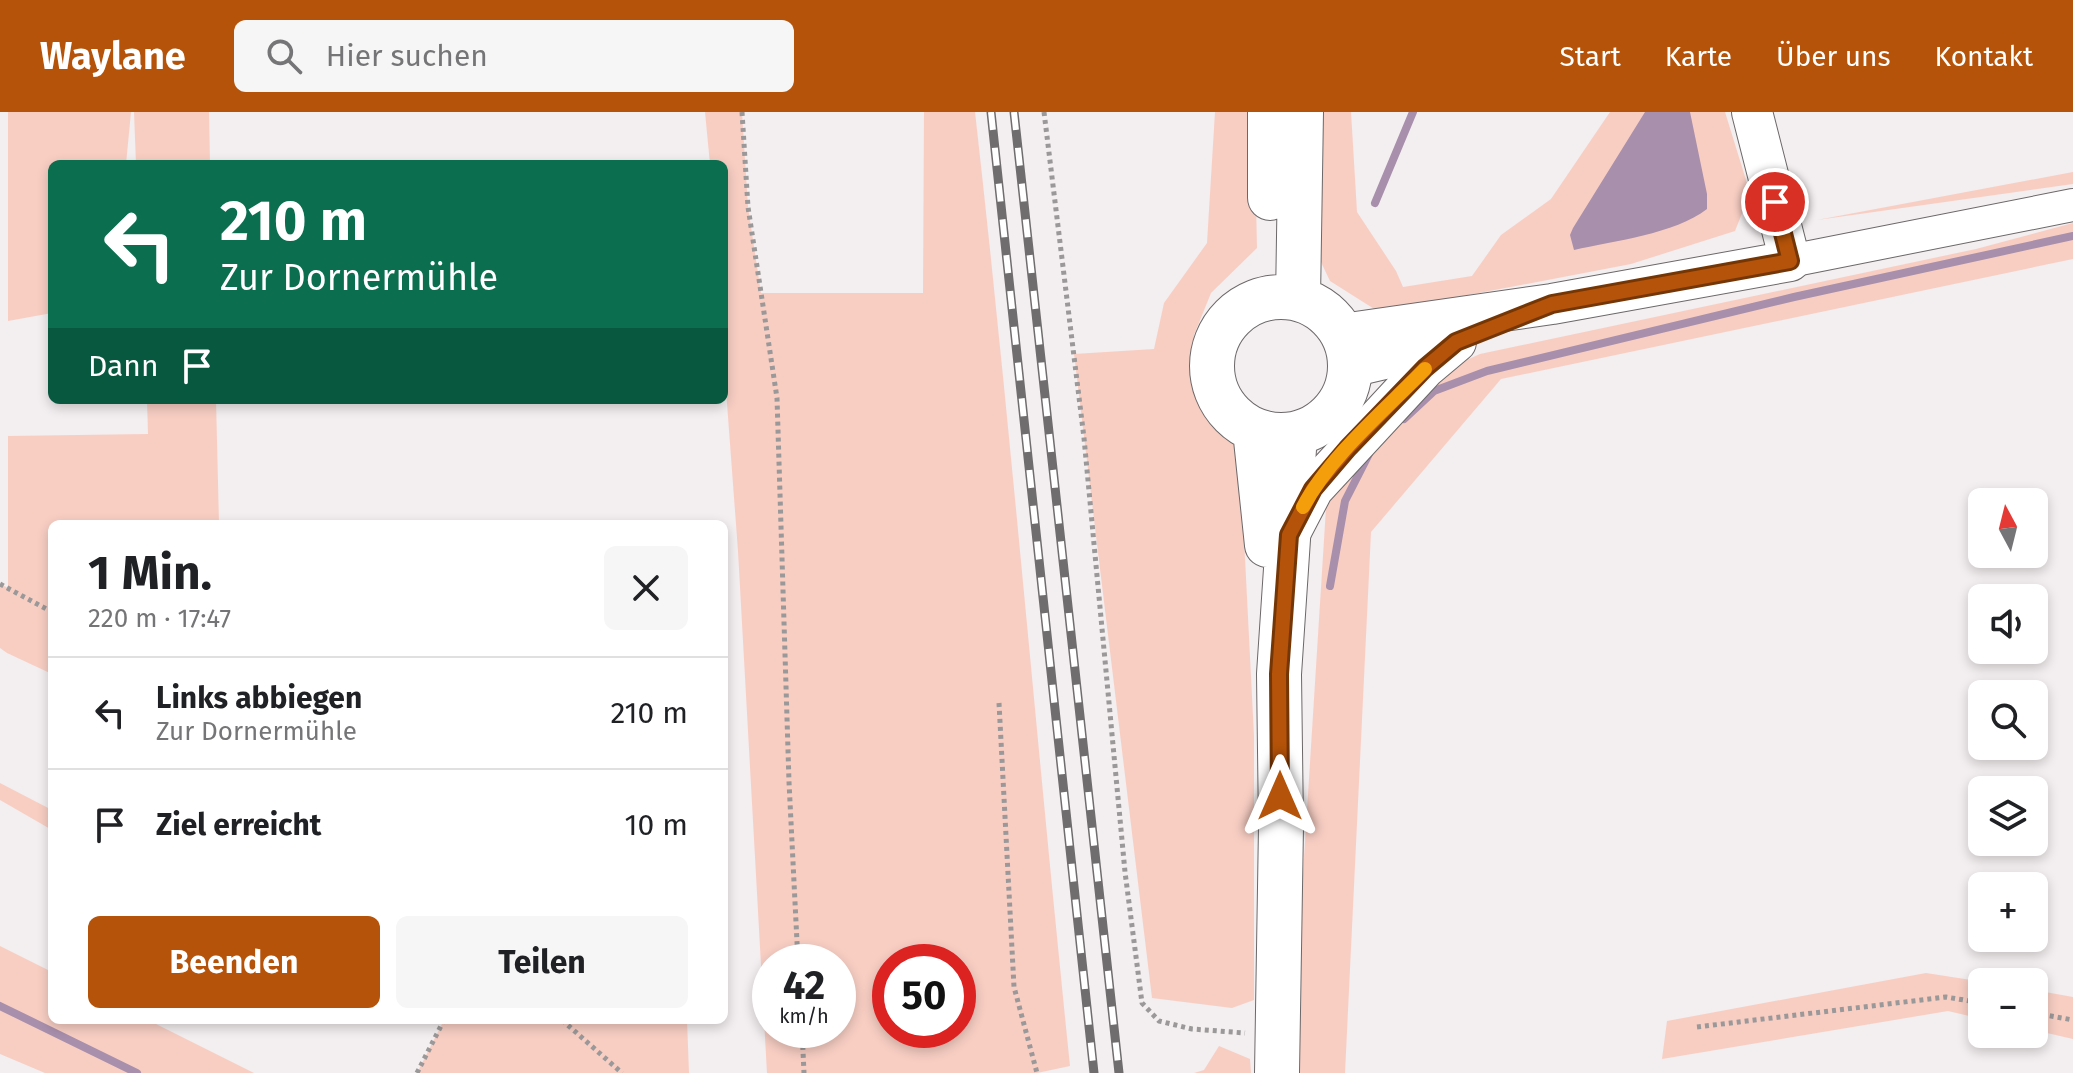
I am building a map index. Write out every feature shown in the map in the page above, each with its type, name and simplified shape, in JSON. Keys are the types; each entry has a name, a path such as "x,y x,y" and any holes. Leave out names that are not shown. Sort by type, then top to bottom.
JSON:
{"main road":[{"path":"1270,112 1284,299"},
{"path":"1284,299 1301,112"},
{"path":"1284,299 1324,312 1346,351 1343,397 1323,421 1275,432 1241,423 1219,398 1214,383 1212,359 1219,336 1228,322 1254,302 1284,299"},
{"path":"1275,432 1289,535 1279,674"},
{"path":"1275,432 1281,826 1277,1055"}],"street":[{"path":"1752,112 1790,261"},
{"path":"1346,351 1552,304 2073,205"},
{"path":"1346,351 1456,342 1552,304"},
{"path":"1289,535 1313,489 1425,368 1456,342"}],"path":[{"path":"742,112 748,207 777,398 797,944"},
{"path":"1044,112 1084,438 1125,872 1142,1003 1159,1021 1277,1055"},
{"path":"0,584 48,610"},
{"path":"999,703 1014,987 1037,1073"},
{"path":"1697,1027 1946,997 1968,1001"},
{"path":"2048,1016 2073,1020"},
{"path":"417,1073 442,1024"},
{"path":"567,1024 622,1073"},
{"path":"803,1048 804,1073"}],"shaded area":[{"path":"8,112 131,112 126,160 48,160 48,314 8,321"},
{"path":"134,112 209,112 210,160 136,160"},
{"path":"705,112 742,112 748,207 761,293 923,293 924,112 975,112 1070,1066 1037,1073 767,1073 766,1048 856,1048 856,944 760,944 727,404 728,160 710,160"},
{"path":"1215,112 1254,112 1257,248 1211,293 1194,335 1195,384 1232,436 1241,479 1254,736 1254,1000 1232,1008 1152,998 1074,354 1154,349 1164,303 1207,243"},
{"path":"1313,112 1351,112 1357,212 1403,287 1472,276 1501,235 1551,199 1610,112 1725,112 1750,193 1735,231 1631,264 1379,312 1330,281 1310,239"},
{"path":"1645,112 1690,112 1707,194 1707,209 1694,218 1661,231 1574,250 1570,235 1573,228"},
{"path":"2073,172 2073,184 1817,220"},
{"path":"2073,223 2073,259 1501,379 1371,532 1345,1073 1298,1073 1302,890 1326,508 1353,456 1440,372 1480,354 1976,249"},
{"path":"147,404 216,404 219,520 48,520 48,672 7,653 0,648 0,584 8,588 8,436 148,434"},
{"path":"0,783 48,808 48,828 0,800"},
{"path":"0,946 48,970 48,1024 156,1024 254,1073 45,1073 0,1054"},
{"path":"1926,973 1968,980 1968,1016 1948,1011 1662,1059 1667,1021"},
{"path":"2048,993 2073,997 2073,1039 2048,1033"},
{"path":"442,1024 687,1024 689,1073 417,1073"},
{"path":"1219,1046 1250,1059 1251,1073 1194,1073 1204,1070"}],"waterway":[{"path":"1375,203 1413,112"},
{"path":"1404,419 1434,391 1487,371 1794,297 2073,236"},
{"path":"1330,586 1345,501 1369,454"},
{"path":"0,1006 137,1073"}],"railway":[{"path":"991,112 1094,1073"},
{"path":"1014,112 1119,1073"}],"slow traffic":[{"path":"1303,507 1330,468 1425,369"}],"route":[{"path":"1280,796 1279,674 1289,535 1313,489 1425,368 1456,342 1552,304 1790,261 1775,202"}]}
